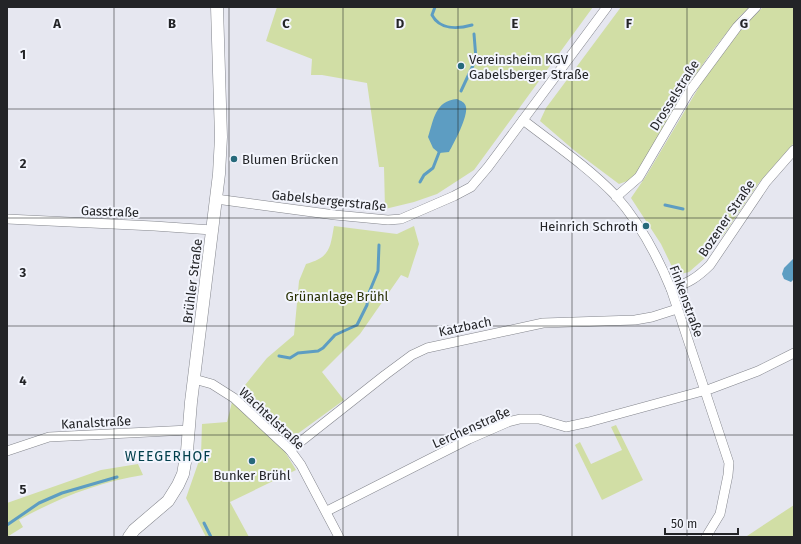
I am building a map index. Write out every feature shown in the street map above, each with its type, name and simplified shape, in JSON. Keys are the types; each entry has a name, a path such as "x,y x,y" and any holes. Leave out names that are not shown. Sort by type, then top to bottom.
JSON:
{"main road":[{"name":"Brühler Straße","path":"129,537 134,530 168,500 178,485 182,474 189,430 190,402 216,199 221,138 217,7"}],"street":[{"name":"Gabelsbergerstraße","path":"216,199 388,220 401,219 444,201 468,189 488,167 607,7"},
{"name":"Drosselstraße","path":"616,196 639,177 689,92 737,27 756,7"},
{"name":"Finkenstraße","path":"523,120 591,173 616,196 650,244 661,264 671,289 728,463 728,475 720,514 706,537"},
{"name":"Bozener Straße","path":"671,289 688,283 700,275 710,265 766,182 794,150"},
{"name":"Gasstraße","path":"7,219 212,230"},
{"name":"Katzbach","path":"290,450 384,375 412,355 427,348 543,322 626,321 652,317 677,309"},
{"name":"Lerchenstraße","path":"327,511 508,422 520,419 540,419 566,427 704,390 758,371 794,353"},
{"name":"Wachtelstraße","path":"194,379 212,384 234,398 290,450 301,465 327,511 339,537"},
{"name":"Kanalstraße","path":"7,451 49,437 189,430"}],"green space":[{"path":"277,7 593,7 474,170 437,194 414,202 385,209 384,167 379,167 367,83 322,75 311,75 312,59 266,41"},
{"path":"621,7 750,7 740,16 713,50 686,88 641,167 630,180 619,184 575,151 540,121 546,108"},
{"path":"763,7 794,7 794,143 758,184 724,234 705,258 689,272 676,275 661,244 631,198 646,176 702,82 742,28"},
{"name":"Grünanlage Brühl","path":"334,226 397,234 414,226 419,244 408,278 401,275 360,334 322,372 344,400 289,440 282,447 296,470 230,502 249,537 206,537 186,498 201,455 202,424 227,422 232,402 237,395 267,358 294,335 299,281 306,264 320,258 328,251"},
{"path":"616,425 643,480 602,500 575,445 580,442 591,464 622,450 611,427"},
{"path":"138,464 143,475 111,482 64,498 19,520 23,527 7,537 7,503 101,470"},
{"path":"794,505 794,537 746,537 747,536"}],"water":[{"path":"457,99 464,103 466,107 463,123 449,152 439,153 433,148 428,137 436,112 444,103"},
{"path":"794,258 794,279 791,282 784,279 782,274 784,268"}],"waterway":[{"path":"435,7 432,15 435,20 444,26 455,28 472,25"},
{"path":"461,91 476,59 474,34"},
{"path":"420,182 424,175 433,168 440,150"},
{"path":"665,205 683,209"},
{"path":"279,356 290,358 298,353 318,351 323,348 335,335 357,325 367,305 368,295 378,271 379,245"},
{"path":"7,525 39,503 62,493 117,477"},
{"path":"204,523 211,537"}],"place":[{"name":"Vereinsheim KGV Gabelsberger Straße","path":"461,66"},
{"name":"Blumen Brücken","path":"234,159"},
{"name":"Heinrich Schroth","path":"646,226"},
{"name":"Bunker Brühl","path":"252,461"}],"district":[{"name":"WEEGERHOF","path":"168,456"}]}
